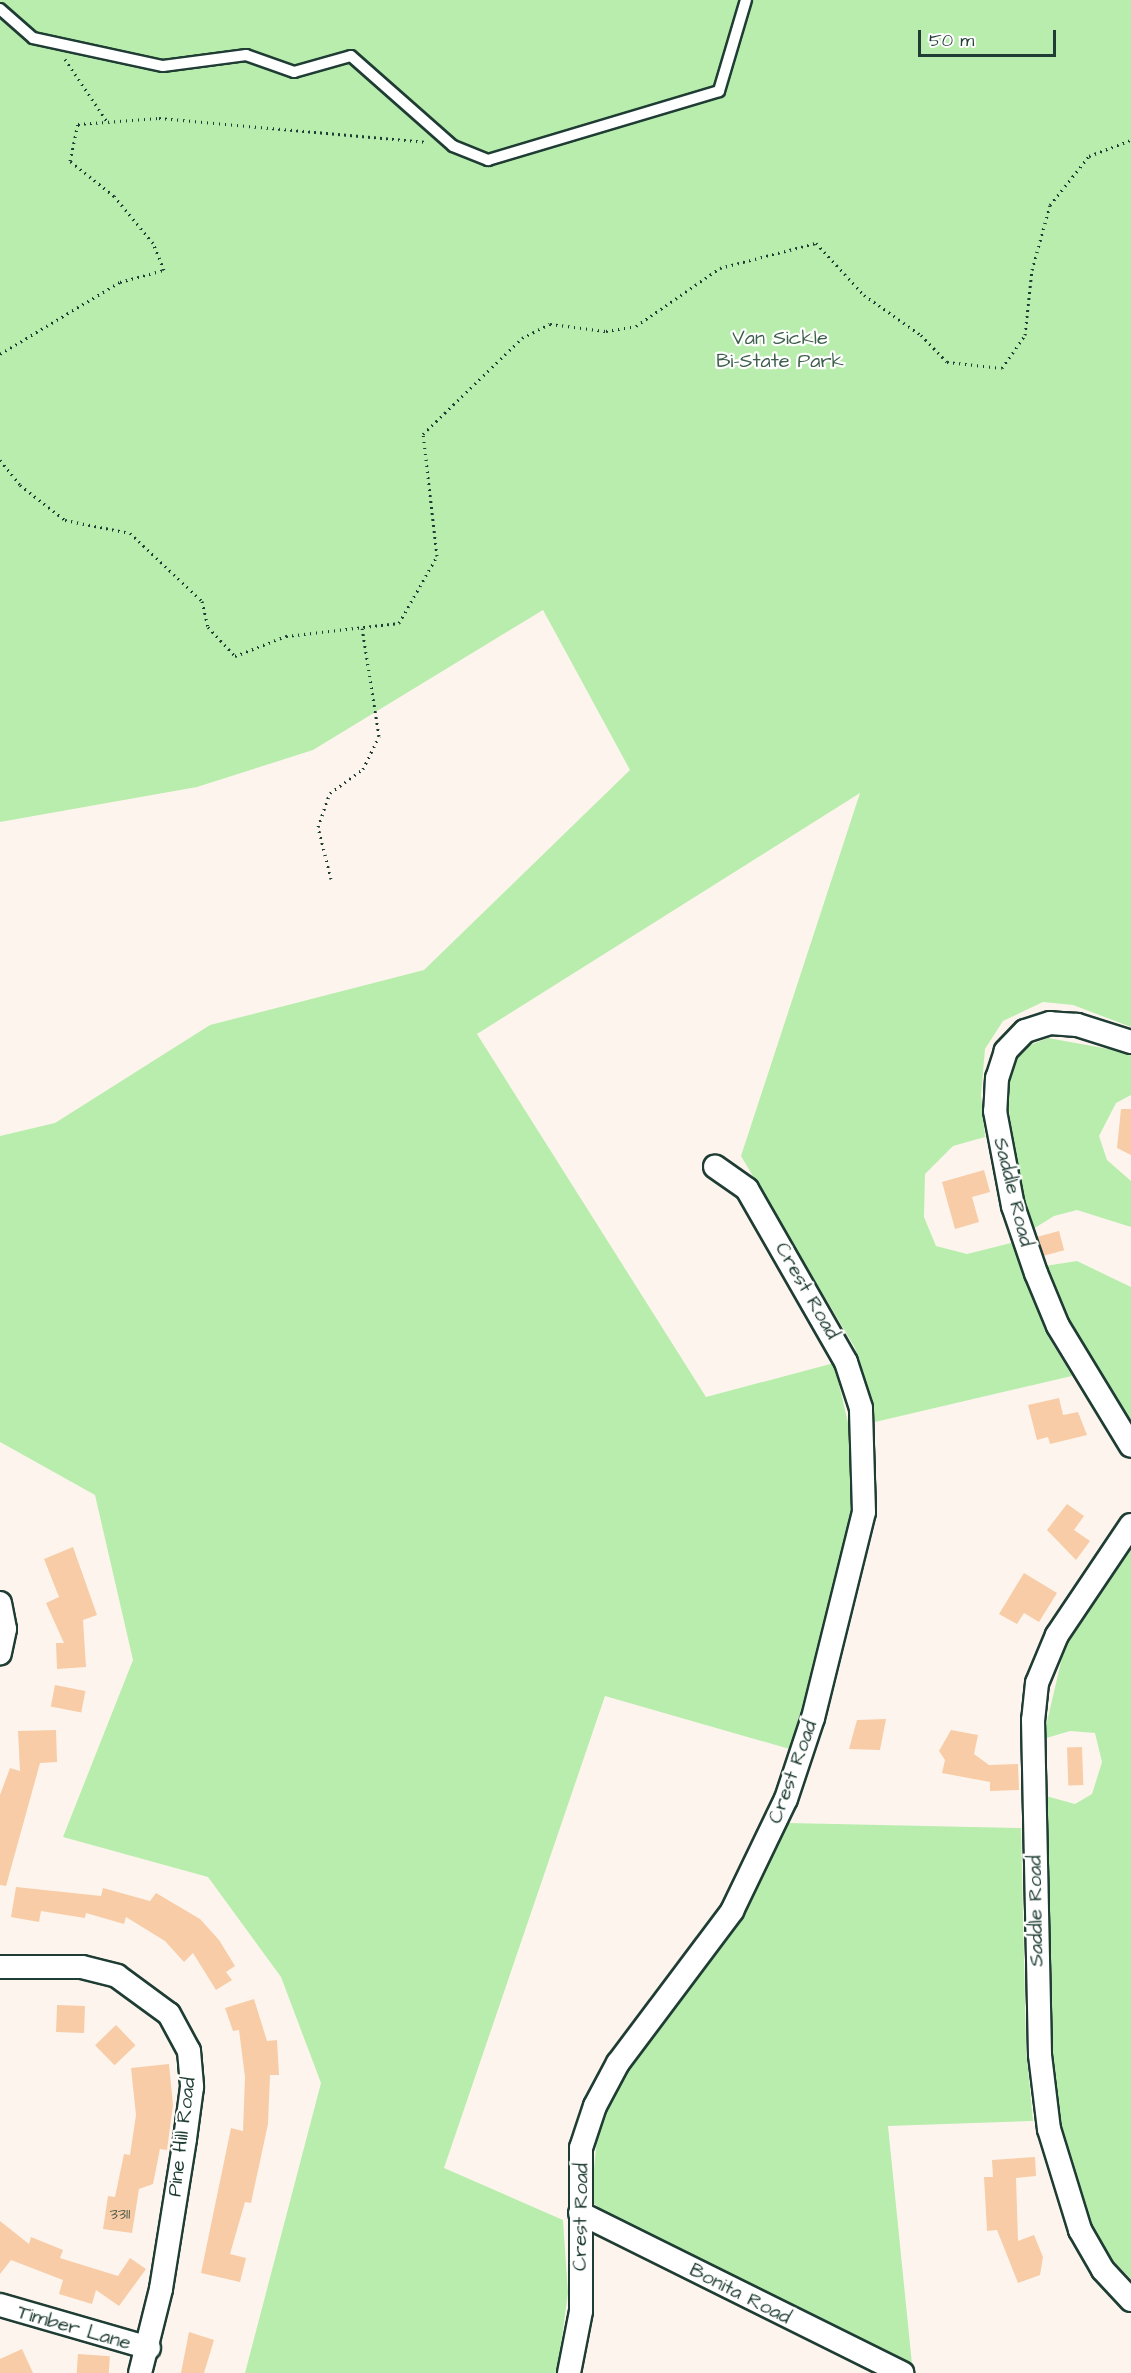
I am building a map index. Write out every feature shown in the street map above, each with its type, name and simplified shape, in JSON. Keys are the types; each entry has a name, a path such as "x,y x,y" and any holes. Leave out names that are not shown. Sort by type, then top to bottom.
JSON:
{"street":[{"name":"Saddle Road","path":"1131,1042 1077,1025 1050,1023 1025,1031 1006,1051 997,1078 995,1111 1010,1197 1036,1274 1058,1326 1131,1446"},
{"name":"Crest Road","path":"569,2373 581,2311 582,2148 595,2106 618,2063 732,1911 786,1799 813,1718 864,1512 861,1408 846,1362 747,1189 715,1167"},
{"name":"Saddle Road","path":"1131,1525 1057,1635 1037,1683 1033,1720 1040,2055 1049,2130 1080,2230 1102,2270 1131,2300"},
{"path":"0,1603 5,1629 0,1653"},
{"name":"Pine Hill Road","path":"0,1967 82,1967 117,1976 169,2014 189,2051 192,2087 149,2349 140,2373"},
{"name":"Bonita Road","path":"580,2213 902,2373"},
{"name":"Timber Lane","path":"0,2306 149,2349"}],"lane":[{"path":"0,9 33,38 163,66 246,55 294,72 351,56 453,146 488,160 719,91 747,0"}],"path":[{"path":"56,44 108,123"},
{"path":"0,354 120,282 164,270 153,243 114,196 70,161 78,124 159,118 368,133 453,146"},
{"path":"0,460 20,485 65,520 130,533 202,601 208,627 235,656 286,636 399,623 437,556 423,434 522,338 550,324 606,331 636,326 720,268 816,243 864,295 921,335 946,362 1002,368 1025,335 1032,270 1050,205 1089,156 1131,140"},
{"path":"331,879 318,827 330,794 363,769 380,736 362,628"}],"green space":[{"name":"Van Sickle Bi-State Park","path":"0,0 1131,0 1131,1027 1073,1005 1043,1002 1003,1021 985,1049 981,1095 985,1137 953,1146 925,1174 924,1217 936,1246 967,1254 1015,1242 1052,1343 1072,1376 875,1422 855,1348 741,1156 860,793 477,1034 706,1397 834,1363 853,1444 855,1493 841,1566 793,1750 605,1696 444,2168 563,2220 568,2293 557,2373 245,2373 321,2083 281,1977 208,1877 63,1837 133,1660 95,1495 0,1442 0,1136 55,1123 210,1025 424,970 630,770 543,610 313,750 197,787 0,822"},
{"path":"1048,1038 1131,1053 1131,1095 1116,1103 1099,1136 1107,1160 1131,1181 1131,1227 1077,1210 1054,1216 1033,1229 1018,1184 1006,1084 1012,1062 1025,1047"},
{"path":"1077,1261 1131,1287 1131,1426 1072,1330 1045,1266"},
{"path":"1131,1549 1131,2279 1099,2246 1080,2205 1059,2117 1053,2059 1046,1796 1075,1804 1092,1794 1102,1762 1095,1733 1070,1731 1043,1739 1064,1649"},
{"path":"789,1823 1021,1828 1026,2048 1033,2121 888,2126 912,2364 615,2221 591,2201 598,2126 614,2088 726,1941"}],"building":[{"path":"1121,1109 1131,1109 1131,1155 1117,1148"},
{"path":"984,1170 990,1192 972,1197 979,1222 955,1229 942,1182"},
{"path":"1059,1231 1064,1250 1043,1256 1038,1237"},
{"path":"1059,1398 1063,1415 1078,1412 1087,1435 1050,1444 1048,1437 1037,1440 1028,1405"},
{"path":"1067,1504 1084,1516 1074,1530 1090,1541 1076,1560 1047,1530"},
{"path":"73,1547 97,1615 83,1620 86,1667 57,1669 56,1643 64,1643 46,1603 59,1597 44,1559"},
{"path":"1024,1573 1057,1593 1039,1622 1024,1613 1017,1624 999,1614"},
{"path":"55,1685 85,1691 81,1713 51,1707"},
{"path":"886,1719 880,1750 849,1749 857,1720"},
{"path":"56,1730 57,1762 40,1763 6,1886 0,1885 0,1795 10,1768 20,1771 18,1731"},
{"path":"951,1730 978,1735 974,1754 989,1765 1018,1764 1019,1790 990,1791 990,1782 942,1773 945,1760 939,1751"},
{"path":"1082,1747 1083,1785 1068,1786 1067,1748"},
{"path":"16,1887 101,1896 103,1888 150,1901 156,1893 200,1919 219,1940 235,1966 226,1972 232,1980 216,1990 193,1953 184,1962 165,1941 126,1917 124,1924 86,1913 85,1918 41,1911 39,1922 11,1917"},
{"path":"254,1999 267,2041 277,2040 279,2075 270,2075 268,2124 251,2203 245,2202 230,2254 246,2258 240,2282 201,2273 231,2128 243,2131 245,2077 239,2030 233,2031 225,2008"},
{"path":"57,2005 85,2006 84,2033 56,2032"},
{"path":"116,2025 135,2045 115,2065 95,2045"},
{"path":"169,2064 173,2105 167,2150 160,2149 153,2184 139,2189 132,2233 103,2229 108,2196 115,2197 124,2154 130,2155 136,2115 131,2068"},
{"path":"1035,2157 1036,2176 1016,2178 1018,2241 1034,2235 1043,2257 1040,2275 1018,2283 997,2230 987,2231 984,2177 993,2177 992,2160"},
{"path":"0,2221 29,2244 31,2237 63,2250 60,2258 118,2276 130,2258 146,2269 119,2306 96,2290 92,2304 59,2294 63,2280 11,2260 0,2274"},
{"path":"189,2332 214,2340 204,2373 181,2373"},
{"path":"22,2349 33,2373 0,2373 0,2359"},
{"path":"78,2354 110,2356 109,2373 77,2373"}]}
